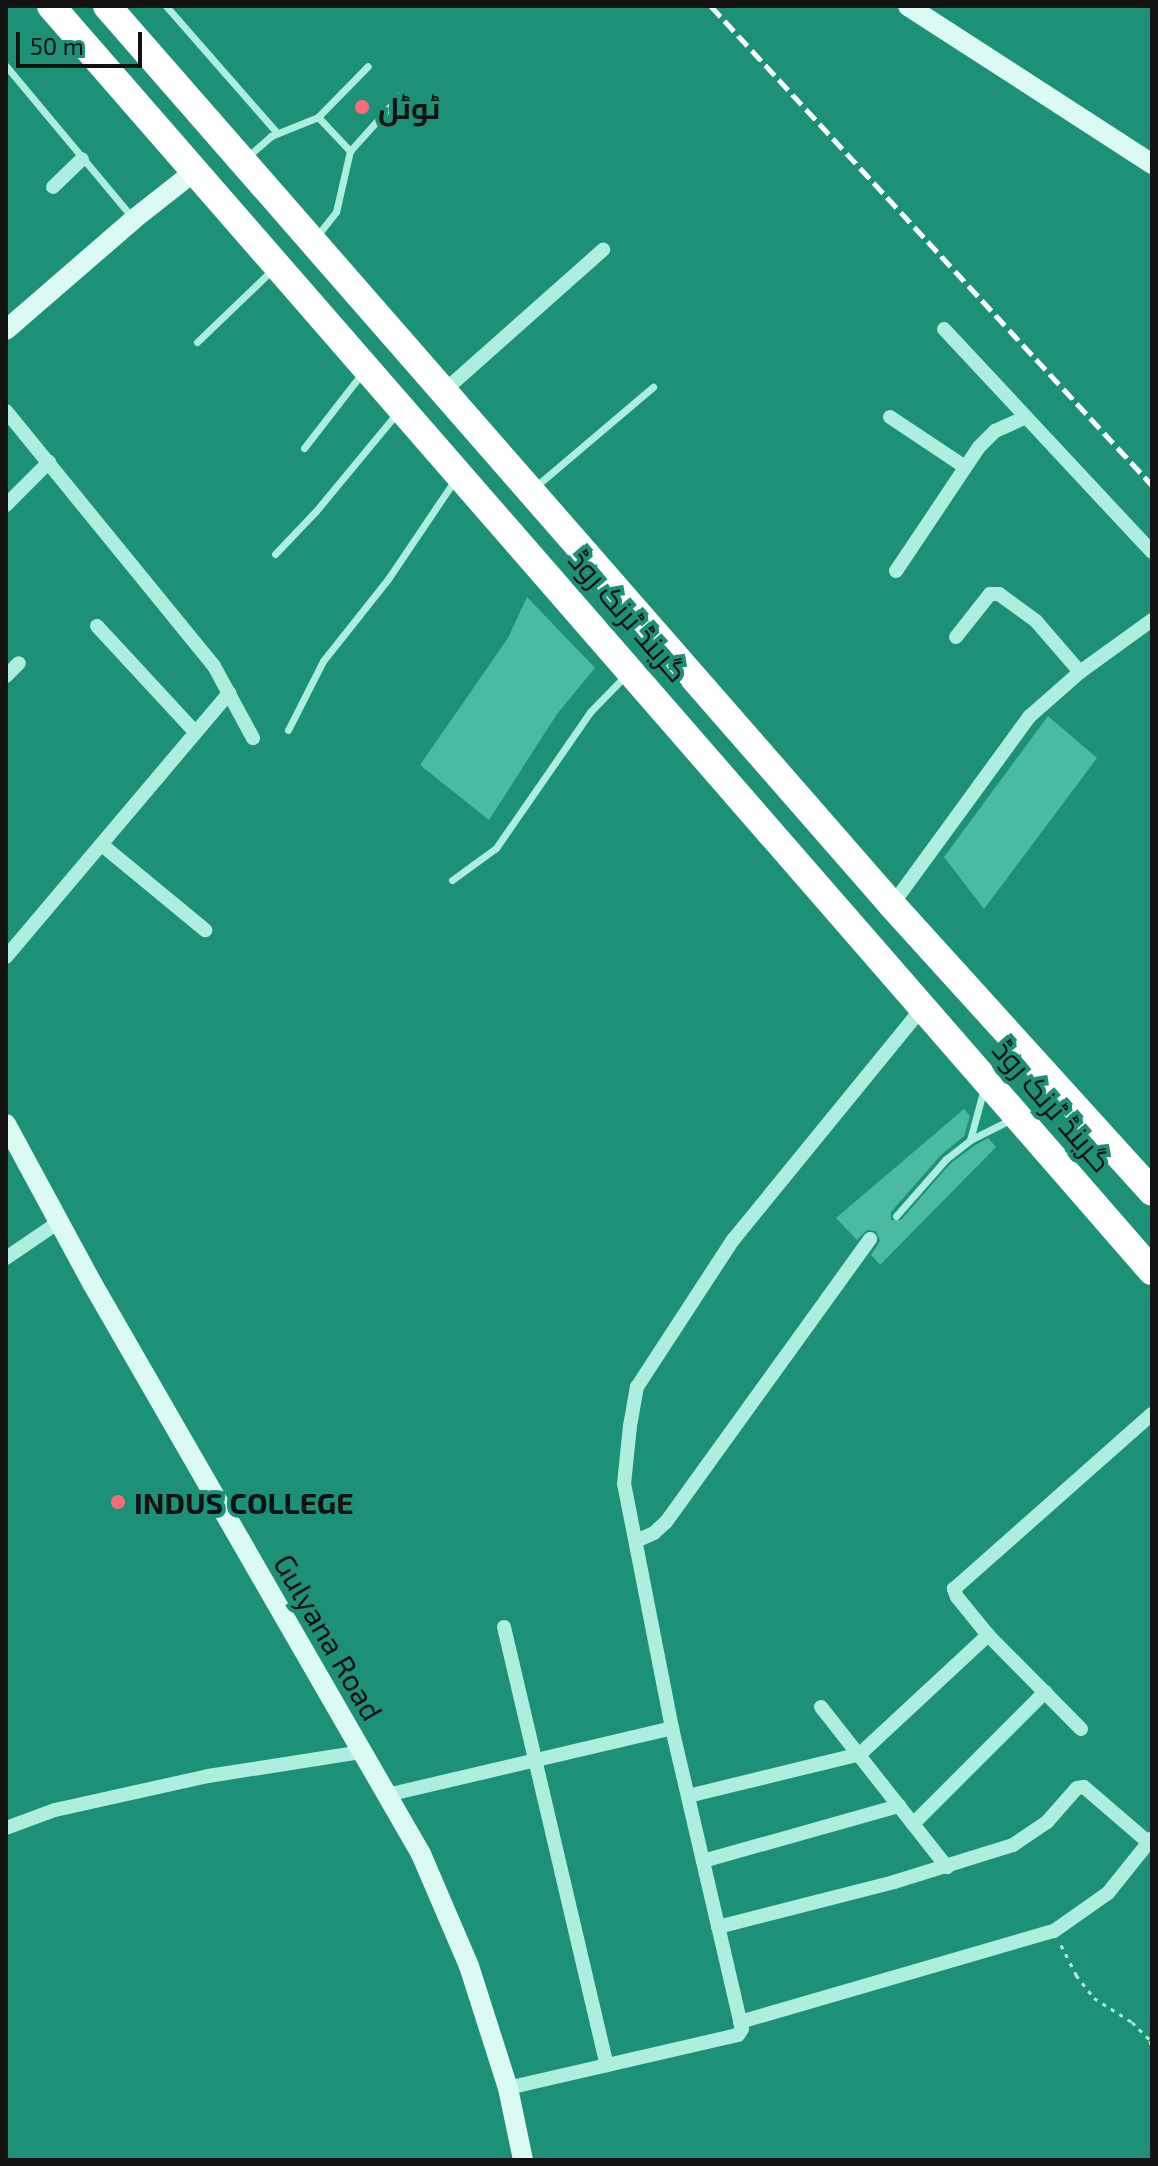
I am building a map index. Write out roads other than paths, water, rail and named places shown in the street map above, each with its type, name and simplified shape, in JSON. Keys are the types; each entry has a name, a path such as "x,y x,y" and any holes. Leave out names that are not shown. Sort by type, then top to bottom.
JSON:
{"highway":[{"name":"گرینڈ ٹرنک روڈ","path":"51,6 1152,1271"},
{"name":"گرینڈ ٹرنک روڈ","path":"107,6 892,905 1152,1192"},
{"path":"195,171 236,153"},
{"path":"860,933 892,905"}],"main road":[{"path":"908,6 1152,164"},
{"path":"6,330 134,219 195,171"},
{"name":"Gulyana Road","path":"6,1124 387,1795 447,1908 508,2088 523,2160"}],"street":[{"path":"53,187 82,159"},
{"path":"444,391 603,250"},
{"path":"944,329 1152,552"},
{"path":"6,411 214,666 253,738"},
{"path":"890,417 965,467"},
{"path":"896,571 965,467 995,431 1026,417"},
{"path":"6,505 49,462"},
{"path":"956,637 990,594 999,594 1036,621 1080,672"},
{"path":"892,905 1030,716 1080,672 1152,620"},
{"path":"97,626 195,732"},
{"path":"6,676 19,663"},
{"path":"6,957 229,693"},
{"path":"102,845 205,930"},
{"path":"508,2088 738,2035 740,2022 672,1728 624,1484 637,1387 733,1240 924,1006"},
{"path":"6,1258 59,1222"},
{"path":"636,1541 654,1533 666,1522 870,1239"},
{"path":"1081,1729 988,1635 954,1589 1152,1414"},
{"path":"504,1627 607,2065"},
{"path":"688,1796 860,1754 988,1635"},
{"path":"913,1824 1045,1692"},
{"path":"821,1707 947,1867"},
{"path":"387,1795 672,1728"},
{"path":"6,1828 55,1810 208,1776 362,1752"},
{"path":"718,1927 947,1867 1013,1845 1047,1822 1077,1788 1084,1787 1150,1840 1108,1893 1054,1931 740,2022"},
{"path":"703,1861 899,1806"}],"lane":[{"path":"166,6 277,133"},
{"path":"6,66 134,219"},
{"path":"236,153 318,117 368,66"},
{"path":"313,241 336,212 350,151 401,94"},
{"path":"318,117 350,151"},
{"path":"197,342 277,264"},
{"path":"304,448 367,367"},
{"path":"531,491 653,387"},
{"path":"275,554 316,511 402,407"},
{"path":"288,730 323,661 388,579 460,473"},
{"path":"452,880 496,848 590,712 631,670"},
{"path":"970,1140 986,1079"},
{"path":"896,1216 946,1159 970,1140 1018,1116"}],"railway":[{"path":"711,6 1152,485"}],"place":[{"name":"ٹوٹل","path":"362,107"},
{"name":"INDUS COLLEGE","path":"118,1502"}]}
